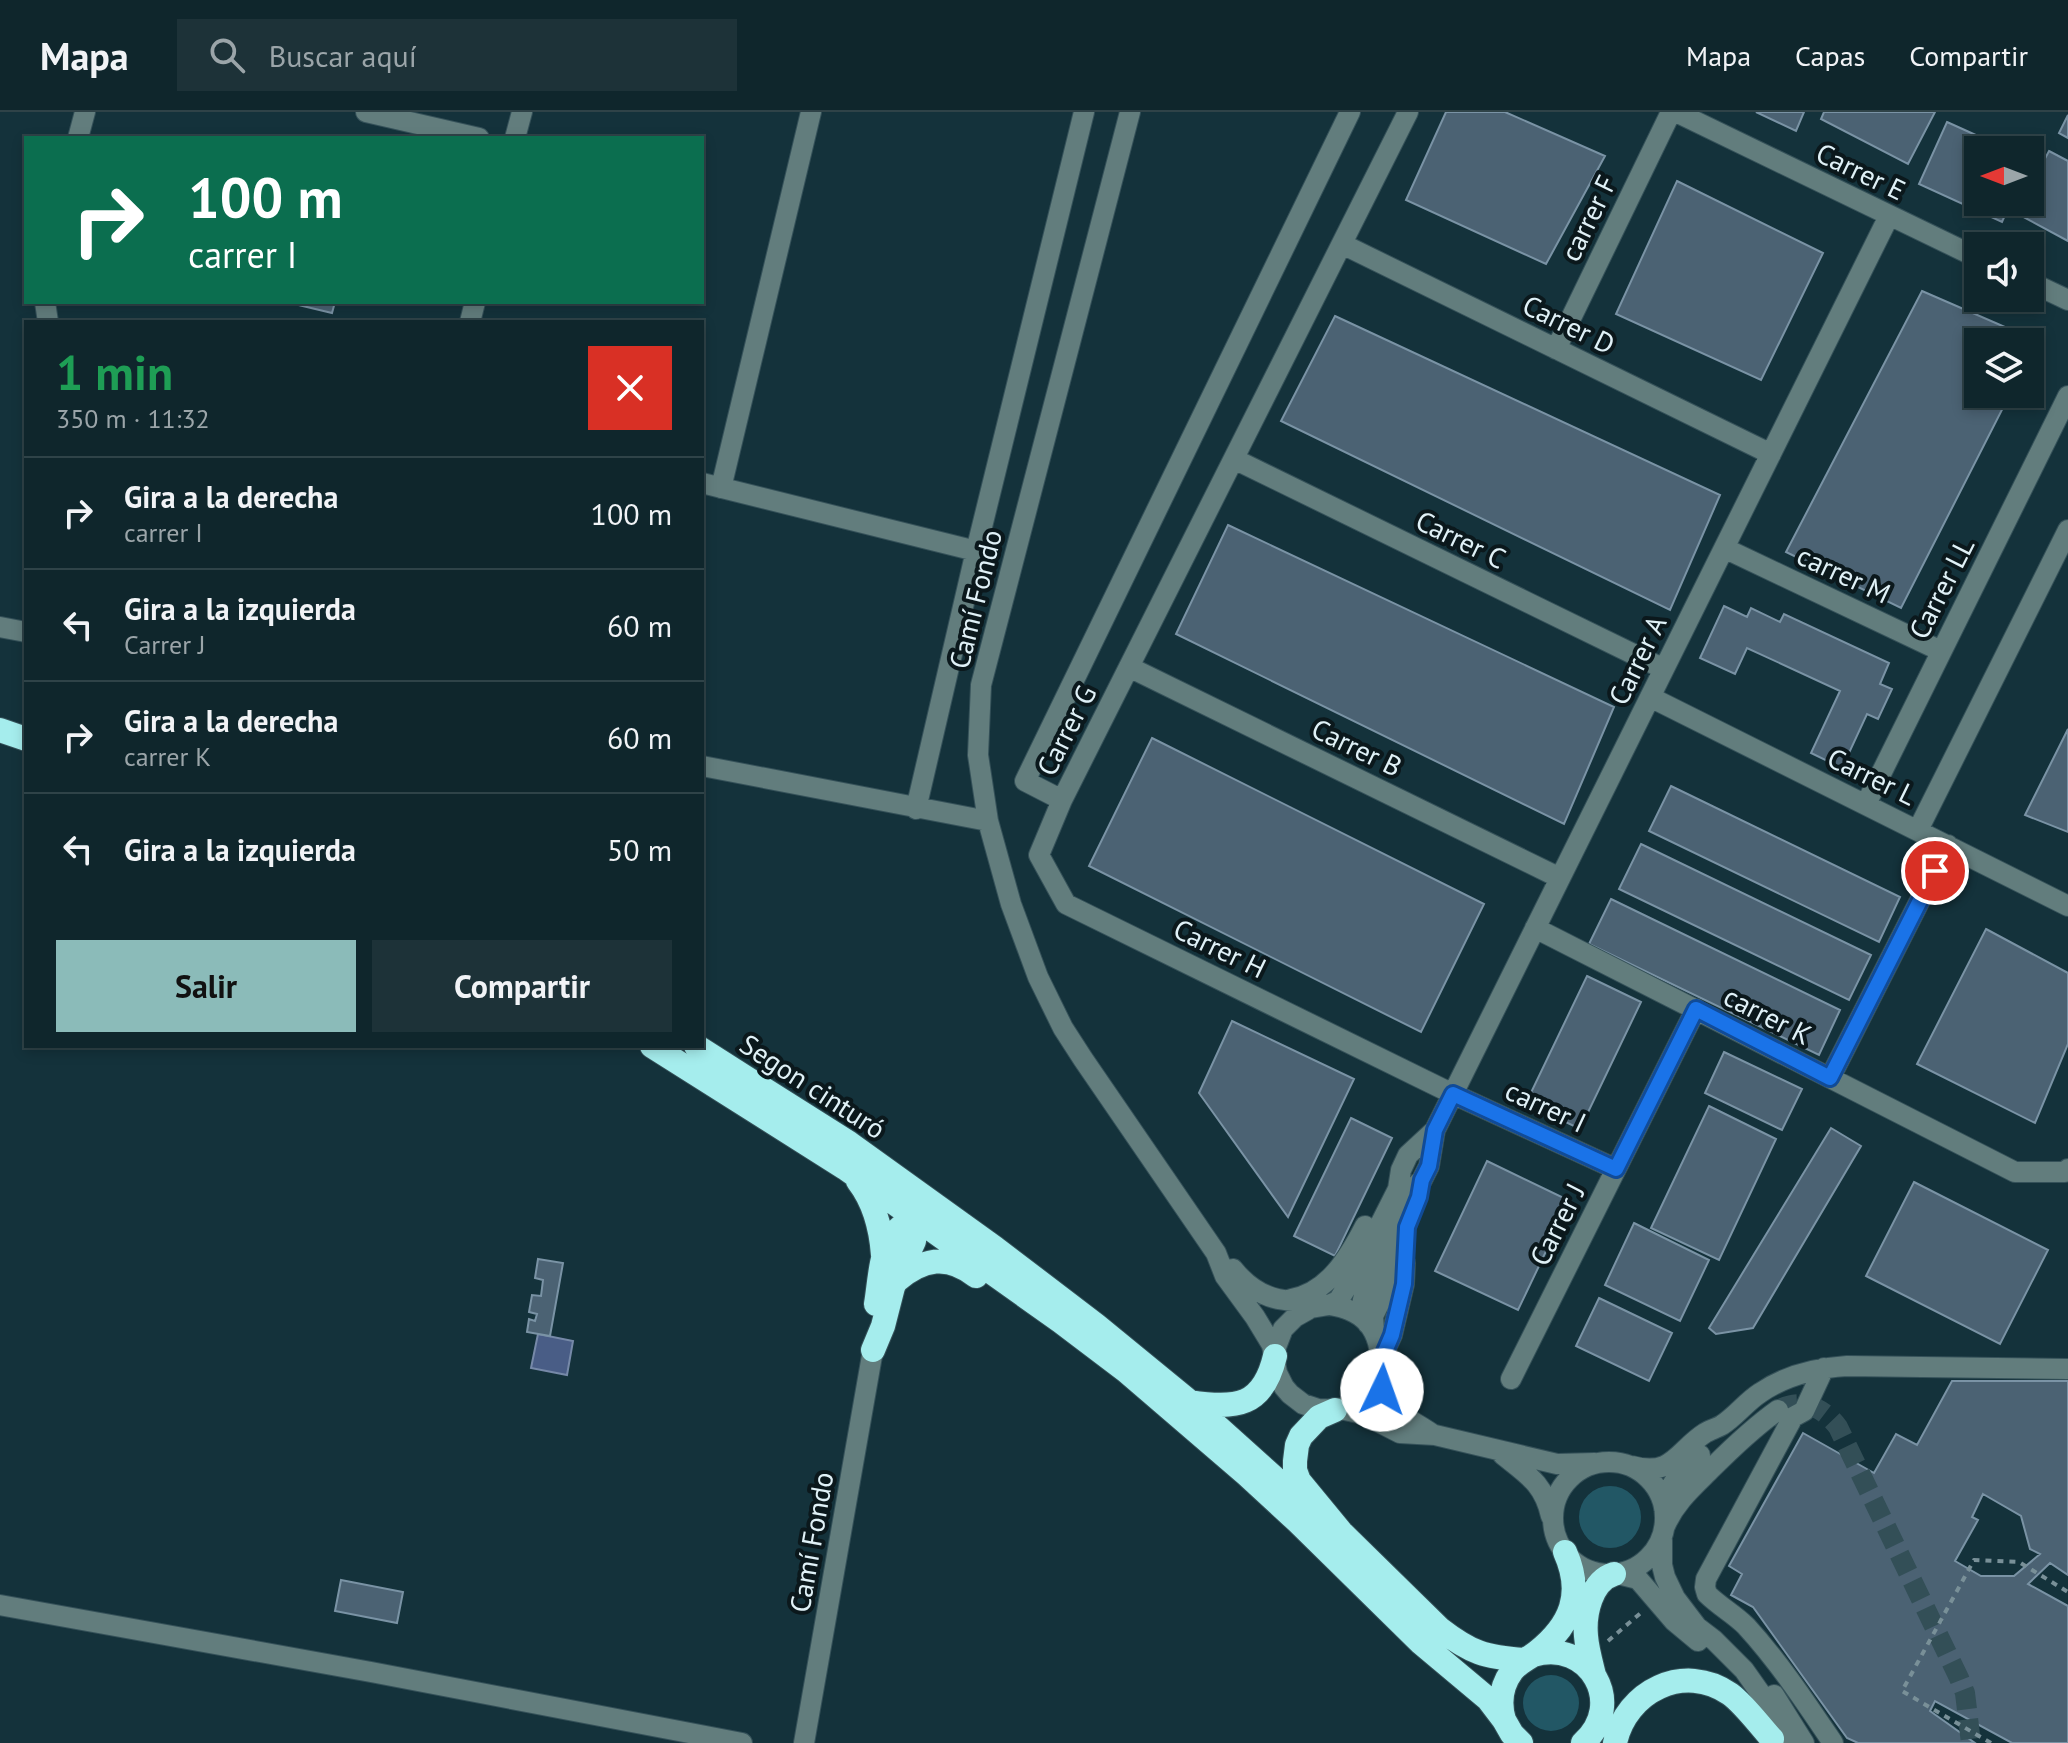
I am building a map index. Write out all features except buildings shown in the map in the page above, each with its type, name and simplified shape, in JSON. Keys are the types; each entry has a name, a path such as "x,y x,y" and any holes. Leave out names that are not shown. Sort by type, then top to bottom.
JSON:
{"highway":[{"path":"0,730 24,738"},
{"name":"Segon cinturó","path":"655,1048 845,1168 917,1219"},
{"path":"677,1048 791,1119 907,1198 914,1208 917,1219 911,1250 888,1299 883,1326 873,1350"},
{"name":"Segon cinturó","path":"699,1048 898,1177 1093,1334"},
{"path":"845,1168 862,1187 872,1205 879,1225 883,1259"},
{"path":"917,1219 1093,1334 1126,1371 1257,1484 1420,1642 1488,1699 1521,1743"},
{"path":"873,1350 872,1324 883,1259 892,1234 899,1227 917,1219 936,1220 1190,1402 1308,1508 1341,1532"},
{"path":"896,1281 908,1271 928,1263 955,1263 1032,1316 1093,1334"},
{"path":"1190,1402 1224,1405 1253,1397 1268,1378 1275,1356"},
{"path":"1335,1410 1319,1417 1305,1430 1297,1445 1295,1470 1299,1481 1341,1532 1440,1629 1465,1648 1493,1657 1528,1658 1550,1652 1567,1654 1582,1662 1594,1675"},
{"path":"1504,1720 1501,1704 1504,1686 1512,1671 1558,1634 1570,1613 1573,1579 1565,1552"},
{"path":"1596,1740 1602,1707 1601,1691 1586,1639 1588,1610 1601,1581 1616,1574"},
{"path":"1596,1740 1621,1724 1640,1698 1656,1687 1688,1680 1709,1683 1728,1692 1777,1742"}],"street":[{"path":"79,136 85,112"},
{"path":"366,112 470,136"},
{"path":"516,136 522,112"},
{"path":"811,112 711,485 976,551"},
{"path":"916,809 1084,112"},
{"name":"Camí Fondo","path":"1130,112 981,685 978,755 988,821 1025,944 1058,1018 1097,1081 1216,1253"},
{"name":"Carrer G","path":"1350,112 1025,781 1062,800 1408,112"},
{"name":"Carrer E","path":"1674,112 1964,251"},
{"name":"carrer F","path":"1556,349 1674,112"},
{"name":"Carrer A","path":"1435,1130 1889,216"},
{"name":"Carrer D","path":"1342,244 1771,454"},
{"path":"2044,289 2068,300"},
{"name":"Carrer LL","path":"1866,804 2068,396"},
{"name":"Carrer C","path":"1234,459 1664,669"},
{"path":"1918,830 2068,530"},
{"name":"carrer M","path":"1724,548 1941,651"},
{"path":"0,627 24,632"},
{"name":"Carrer B","path":"1129,667 1560,878"},
{"name":"Carrer L","path":"1650,697 2068,906"},
{"path":"704,766 988,821"},
{"name":"Carrer H","path":"1062,800 1039,855 1066,904 1453,1094"},
{"path":"1830,1078 1948,845"},
{"name":"carrer K","path":"1535,928 2015,1172 2067,1171"},
{"name":"Carrer J","path":"1511,1379 1696,1009"},
{"name":"carrer I","path":"1453,1094 1616,1169"},
{"path":"1275,1356 1279,1338 1288,1323 1302,1311 1338,1301 1398,1189 1401,1170 1408,1155 1435,1130"},
{"path":"1335,1410 1351,1405 1365,1395 1374,1383 1392,1335 1404,1284 1407,1227 1429,1166 1435,1130"},
{"path":"1285,1300 1311,1293 1330,1278 1354,1247 1386,1184 1401,1170"},
{"path":"1371,1328 1373,1316 1393,1275 1398,1213 1408,1193 1422,1180"},
{"path":"1216,1253 1253,1289 1268,1296 1347,1308 1355,1312 1371,1328 1380,1350 1382,1390 1392,1407 1435,1435"},
{"path":"1216,1253 1225,1276 1272,1345 1277,1373 1290,1394 1311,1407 1363,1414 1400,1433 1435,1435 1557,1464 1614,1461 1651,1469 1666,1465 1677,1460 1704,1434 1724,1424 1759,1393 1804,1372 1824,1368 2068,1369"},
{"name":"Camí Fondo","path":"804,1743 873,1350"},
{"path":"1786,1414 1804,1411 1824,1368"},
{"path":"1664,1523 1690,1489 1753,1428 1793,1410 1780,1382"},
{"path":"1786,1414 1706,1579 1705,1587 1710,1598 1753,1635 1833,1743"},
{"path":"1724,1424 1714,1442 1674,1480 1667,1493 1662,1565 1675,1598 1697,1627 1744,1670 1768,1704 1777,1742"},
{"path":"1497,1450 1539,1486 1548,1503 1556,1536 1571,1559 1595,1573 1638,1579 1674,1621 1708,1648 1739,1682 1777,1742"},
{"path":"1554,1527 1553,1508 1560,1490 1579,1470 1595,1463"},
{"path":"1616,1574 1632,1570 1648,1559 1659,1544 1664,1523 1662,1498 1653,1483 1632,1466"},
{"path":"1681,1604 1699,1614 1737,1647 1772,1692 1804,1743"},
{"path":"0,1605 742,1743"}],"path":[{"path":"1991,1743 1902,1691 1974,1560 2019,1562 2068,1592"},
{"path":"1608,1641 1656,1600"}],"shaded area":[{"path":"538,1334 573,1341 567,1375 531,1368"},
{"path":"1610,1486 1632,1495 1641,1517 1632,1539 1610,1548 1588,1539 1579,1517 1588,1495"},
{"path":"1551,1675 1571,1683 1579,1703 1571,1723 1551,1731 1531,1723 1523,1703 1531,1683"}],"tunnel":[{"path":"1778,1410 1795,1404 1811,1406 1826,1414 1838,1427 1959,1678 1965,1693 1971,1743"}],"route":[{"path":"1382,1390 1380,1363 1392,1335 1404,1284 1407,1227 1429,1166 1435,1130 1453,1094 1616,1169 1696,1009 1830,1078 1935,871"}]}
